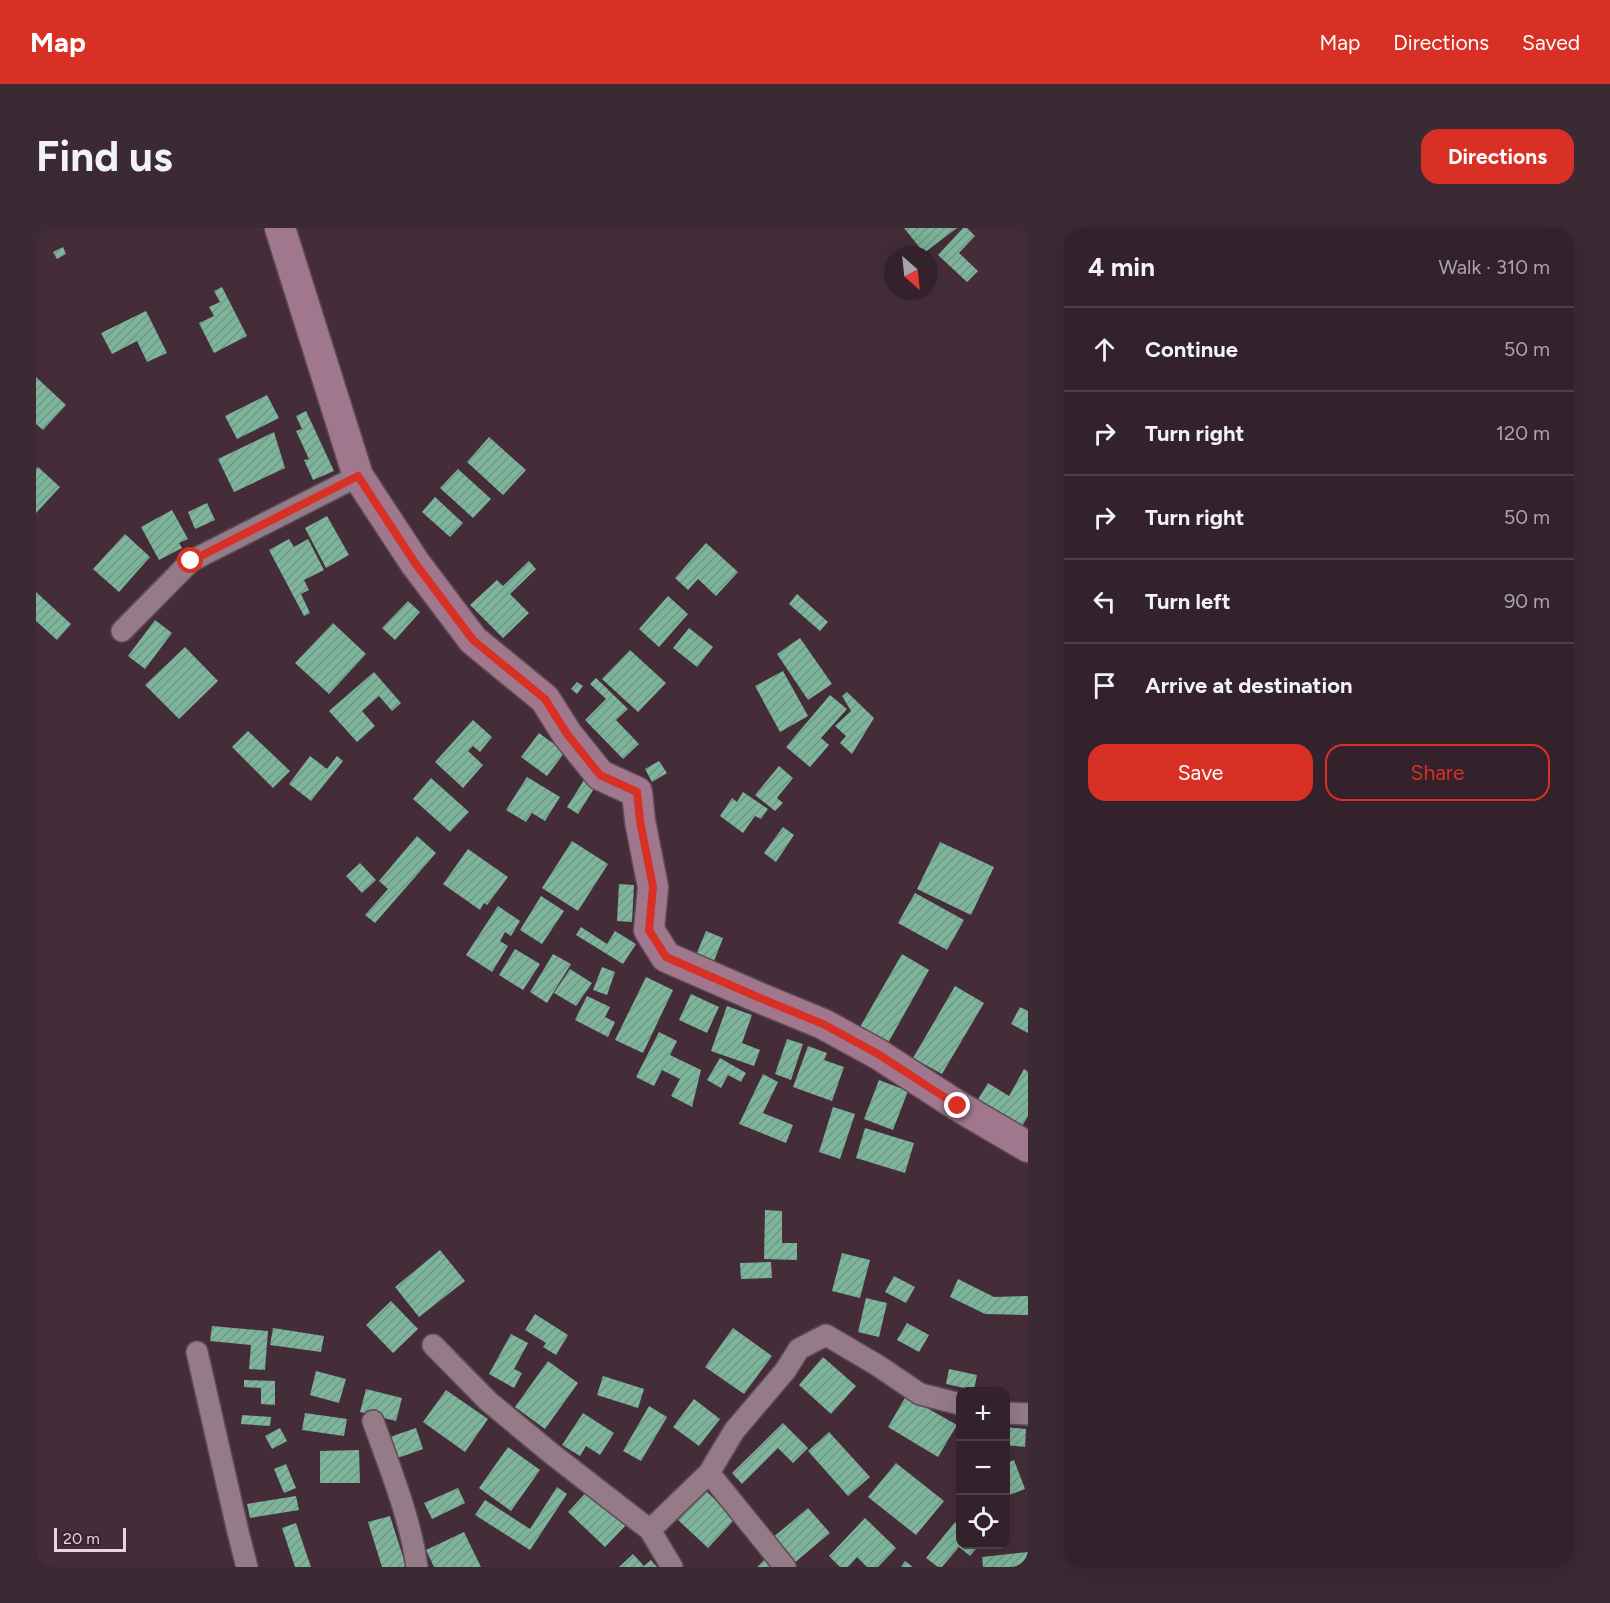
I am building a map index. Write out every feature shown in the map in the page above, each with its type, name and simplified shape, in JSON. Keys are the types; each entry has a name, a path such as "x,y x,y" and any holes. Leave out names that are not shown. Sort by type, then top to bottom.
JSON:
{"street":[{"path":"280,228 358,476 415,563 473,640 545,699 567,734 600,775 637,792 640,821 653,887 649,930 666,957 823,1024 878,1054 958,1106 1028,1147"},
{"path":"122,631 191,561 358,476"},
{"path":"650,1530 709,1473 734,1431 784,1371 798,1349 826,1335 920,1394 956,1403"},
{"path":"433,1345 488,1401 650,1530 672,1567"},
{"path":"197,1352 247,1567"},
{"path":"1010,1413 1028,1414"},
{"path":"373,1421 399,1495 417,1567"},
{"path":"709,1473 785,1567"}],"building":[{"path":"904,228 957,228 933,246 918,246"},
{"path":"963,228 967,228 975,236 959,253 978,271 967,282 938,255"},
{"path":"63,247 66,254 57,259 53,252"},
{"path":"222,287 247,336 214,353 199,323 214,316 209,307 220,302 214,291"},
{"path":"146,311 167,353 147,362 137,341 112,354 101,333"},
{"path":"36,377 66,405 43,430 36,424"},
{"path":"267,395 279,418 237,439 225,416"},
{"path":"306,411 334,471 313,480 304,460 309,459 296,431 302,429 296,416"},
{"path":"274,432 285,468 234,492 218,459"},
{"path":"489,437 526,470 503,495 467,462"},
{"path":"38,467 60,487 36,513 36,469"},
{"path":"458,469 491,499 473,518 440,488"},
{"path":"435,497 463,523 450,537 422,512"},
{"path":"207,503 215,520 195,529 188,512"},
{"path":"172,510 188,539 179,543 182,548 159,560 141,527"},
{"path":"327,516 349,555 326,568 305,528"},
{"path":"125,534 150,557 119,592 93,569"},
{"path":"289,539 294,547 308,539 324,570 304,580 309,590 301,594 310,613 304,616 269,550"},
{"path":"706,543 738,572 716,596 698,579 688,590 675,578"},
{"path":"529,561 536,569 510,594 529,613 503,638 470,605 497,580 503,586"},
{"path":"36,592 71,624 57,640 36,621"},
{"path":"797,594 828,622 820,631 789,604"},
{"path":"668,596 688,614 659,647 639,629"},
{"path":"408,601 420,612 395,640 382,628"},
{"path":"155,620 172,633 145,669 128,656"},
{"path":"333,623 366,654 329,694 295,663"},
{"path":"689,628 713,647 697,667 673,648"},
{"path":"800,638 832,684 808,700 777,654"},
{"path":"185,647 218,681 179,719 145,685"},
{"path":"630,650 666,683 638,712 602,679"},
{"path":"783,671 808,716 780,732 755,686"},
{"path":"374,672 401,703 392,711 379,696 362,711 375,726 357,742 329,711"},
{"path":"596,678 628,709 616,720 639,744 623,759 585,720 606,699 590,684"},
{"path":"577,682 583,686 577,694 571,689"},
{"path":"847,692 874,718 852,754 840,743 846,736 835,726 851,711 842,696"},
{"path":"830,695 847,709 821,738 829,745 810,767 786,747"},
{"path":"473,720 492,737 480,752 473,746 468,751 483,765 463,788 435,762"},
{"path":"248,731 290,771 273,788 232,747"},
{"path":"539,733 565,752 547,776 521,757"},
{"path":"310,756 327,769 337,756 343,761 311,801 289,784"},
{"path":"659,761 667,773 652,782 645,769"},
{"path":"779,766 793,778 777,798 783,803 775,811 755,795"},
{"path":"527,777 560,797 545,821 532,813 526,822 506,810"},
{"path":"431,778 469,812 450,832 413,799"},
{"path":"584,780 595,787 578,814 567,807"},
{"path":"743,792 768,809 761,819 755,816 743,833 720,816 732,798 737,802"},
{"path":"783,827 794,835 776,862 764,853"},
{"path":"417,836 436,853 375,923 365,915 388,889 379,881"},
{"path":"572,841 608,864 578,911 542,888"},
{"path":"940,842 994,867 971,915 917,889"},
{"path":"468,849 508,877 487,905 484,903 480,910 443,884"},
{"path":"360,863 376,880 362,893 346,876"},
{"path":"619,884 634,885 632,922 617,921"},
{"path":"915,893 964,920 947,950 898,923"},
{"path":"541,896 564,911 542,944 520,930"},
{"path":"498,906 520,921 511,936 505,932 500,941 508,946 492,972 466,955"},
{"path":"581,927 607,944 615,931 636,944 623,964 576,935"},
{"path":"706,931 723,938 714,961 696,955"},
{"path":"515,949 540,964 523,990 499,975"},
{"path":"553,954 571,964 547,1003 530,992"},
{"path":"902,954 929,970 888,1043 860,1027"},
{"path":"602,967 615,972 607,995 593,990"},
{"path":"570,969 592,983 576,1006 554,993"},
{"path":"646,977 673,990 643,1053 615,1040"},
{"path":"955,986 984,1003 942,1074 913,1058"},
{"path":"691,994 719,1007 707,1033 679,1020"},
{"path":"587,996 610,1007 605,1017 615,1022 608,1037 575,1020"},
{"path":"727,1006 752,1015 742,1043 760,1050 754,1066 711,1051"},
{"path":"1020,1007 1028,1011 1028,1033 1011,1024"},
{"path":"659,1032 677,1041 670,1055 701,1070 692,1107 671,1096 680,1079 662,1070 654,1086 636,1077"},
{"path":"787,1039 803,1044 791,1080 775,1074"},
{"path":"808,1046 827,1053 824,1060 844,1067 832,1101 793,1087"},
{"path":"720,1058 746,1073 741,1082 728,1075 721,1088 707,1080"},
{"path":"1024,1069 1028,1072 1028,1116 1021,1128 977,1101 988,1083 1009,1096"},
{"path":"763,1074 778,1082 763,1113 793,1125 786,1143 739,1124"},
{"path":"879,1080 908,1091 893,1130 864,1119"},
{"path":"833,1107 855,1114 840,1159 819,1152"},
{"path":"865,1128 914,1143 905,1173 856,1158"},
{"path":"765,1210 782,1211 782,1243 797,1243 797,1260 764,1259"},
{"path":"440,1250 465,1281 419,1317 395,1287"},
{"path":"842,1253 870,1260 860,1298 832,1291"},
{"path":"771,1262 772,1278 741,1279 740,1263"},
{"path":"894,1276 915,1287 906,1303 885,1292"},
{"path":"958,1279 994,1297 1028,1296 1028,1315 985,1314 950,1297"},
{"path":"866,1298 887,1303 879,1337 858,1332"},
{"path":"391,1301 418,1329 393,1353 366,1325"},
{"path":"535,1314 568,1335 556,1355 543,1347 546,1343 525,1330"},
{"path":"907,1323 929,1335 919,1352 897,1340"},
{"path":"212,1326 268,1331 265,1370 249,1369 251,1345 210,1341"},
{"path":"273,1328 324,1336 321,1352 270,1345"},
{"path":"733,1328 772,1356 744,1394 705,1367"},
{"path":"511,1334 528,1343 514,1369 522,1373 514,1388 489,1374"},
{"path":"823,1357 856,1386 831,1414 799,1385"},
{"path":"548,1361 578,1383 545,1429 515,1407"},
{"path":"949,1369 977,1375 975,1387 946,1384"},
{"path":"316,1371 346,1379 339,1403 310,1395"},
{"path":"603,1376 644,1389 638,1408 597,1395"},
{"path":"244,1380 275,1381 275,1405 261,1404 261,1388 244,1387"},
{"path":"366,1389 402,1398 396,1421 360,1412"},
{"path":"446,1390 488,1419 465,1452 423,1422"},
{"path":"906,1396 956,1424 938,1457 888,1427"},
{"path":"694,1399 720,1419 699,1446 673,1427"},
{"path":"649,1406 667,1417 641,1461 623,1451"},
{"path":"305,1413 347,1419 344,1436 302,1430"},
{"path":"583,1413 614,1433 600,1455 586,1446 580,1456 562,1445"},
{"path":"242,1415 271,1417 270,1426 241,1424"},
{"path":"783,1423 808,1448 793,1463 778,1448 742,1484 732,1473"},
{"path":"1010,1427 1026,1429 1025,1447 1010,1446"},
{"path":"280,1428 287,1441 272,1449 265,1436"},
{"path":"416,1428 423,1449 392,1460 384,1439"},
{"path":"829,1432 870,1477 848,1496 808,1451"},
{"path":"508,1447 540,1470 511,1511 479,1488"},
{"path":"359,1450 360,1483 320,1483 320,1451"},
{"path":"1014,1460 1025,1489 1010,1495 1010,1462"},
{"path":"896,1463 944,1501 916,1535 868,1497"},
{"path":"286,1464 296,1488 284,1493 274,1469"},
{"path":"557,1487 567,1494 530,1550 475,1515 485,1500 530,1529"},
{"path":"591,1487 629,1522 605,1547 568,1512"},
{"path":"458,1488 465,1503 432,1519 424,1503"},
{"path":"706,1491 735,1519 708,1548 678,1520"},
{"path":"296,1496 299,1510 250,1518 247,1504"},
{"path":"808,1508 830,1533 793,1564 771,1539"},
{"path":"390,1516 406,1566 403,1567 382,1567 368,1522"},
{"path":"865,1518 896,1548 878,1567 867,1567 857,1557 848,1567 840,1567 829,1556"},
{"path":"296,1523 311,1567 295,1567 282,1528"},
{"path":"956,1523 957,1549 942,1567 938,1567 926,1558"},
{"path":"464,1532 481,1567 434,1567 426,1550"},
{"path":"961,1549 976,1549 970,1556"},
{"path":"1028,1552 1028,1567 983,1567 982,1557"},
{"path":"633,1554 644,1566 651,1560 657,1567 619,1567"},
{"path":"765,1559 774,1567 757,1567"},
{"path":"905,1561 913,1567 901,1567"}],"route":[{"path":"191,561 358,476 415,563 473,640 545,699 567,734 600,775 637,792 640,821 653,887 649,930 666,957 823,1024 878,1054 958,1106"}]}
